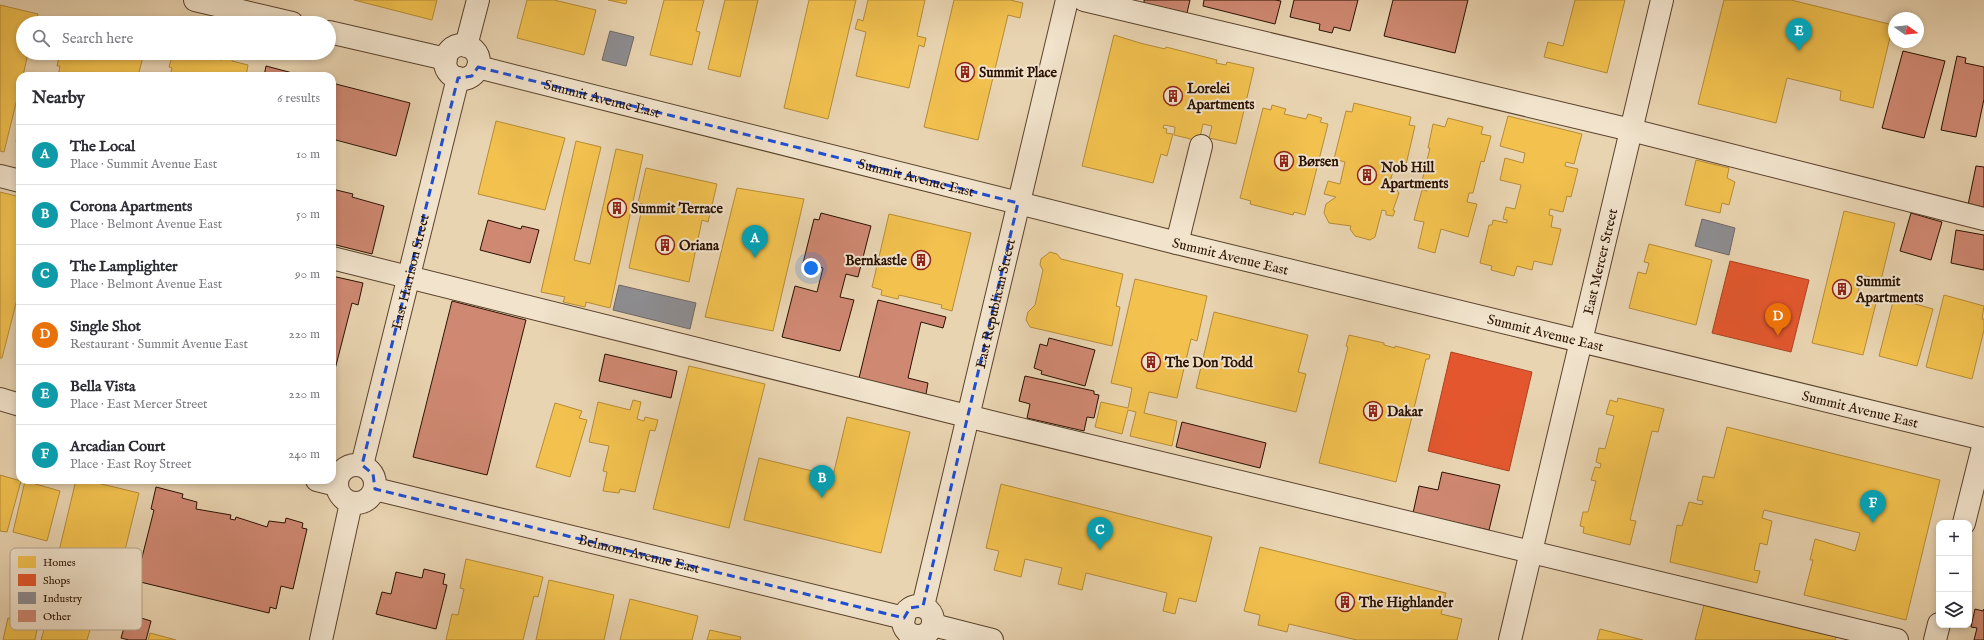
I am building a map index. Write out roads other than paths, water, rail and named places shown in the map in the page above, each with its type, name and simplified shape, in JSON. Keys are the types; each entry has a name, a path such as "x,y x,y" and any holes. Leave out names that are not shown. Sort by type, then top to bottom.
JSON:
{"street":[{"path":"194,0 262,16"},
{"path":"466,46 478,0"},
{"name":"East Republican Street","path":"916,630 932,613 923,606 1067,0"},
{"path":"1084,0 1631,130 1984,219"},
{"name":"East Mercer Street","path":"1510,640 1662,0"},
{"path":"336,34 446,59"},
{"path":"466,46 476,52 479,62 478,67 472,76 467,78 458,78 448,72 446,59 454,47 466,46"},
{"name":"Summit Avenue East","path":"478,67 1177,243 1984,439"},
{"name":"East Harrison Street","path":"362,465 458,78"},
{"path":"1177,243 1201,146"},
{"path":"0,176 16,180"},
{"path":"336,259 1531,554 1897,640"},
{"path":"0,399 16,403"},
{"path":"1965,520 1984,443"},
{"path":"329,484 351,503 364,502 369,499 375,489 376,480 373,474 362,465 352,465 346,468 339,477 336,478"},
{"name":"Belmont Avenue East","path":"375,489 916,630 992,640"},
{"path":"321,640 351,503"},
{"path":"1935,640 1938,628"}],"place":[{"name":"Bella Vista","path":"1799,51"},
{"name":"Summit Place","path":"965,72"},
{"name":"Lorelei Apartments","path":"1173,96"},
{"name":"Børsen","path":"1284,161"},
{"name":"Nob Hill Apartments","path":"1367,175"},
{"name":"Summit Terrace","path":"617,208"},
{"name":"Oriana","path":"665,245"},
{"name":"The Local","path":"755,258"},
{"name":"Bernkastle","path":"921,260"},
{"name":"Summit Apartments","path":"1842,289"},
{"name":"Single Shot","path":"1778,336"},
{"name":"The Don Todd","path":"1151,362"},
{"name":"Dakar","path":"1373,411"},
{"name":"Corona Apartments","path":"822,498"},
{"name":"Arcadian Court","path":"1873,523"},
{"name":"The Lamplighter","path":"1100,550"},
{"name":"The Highlander","path":"1345,602"}]}
